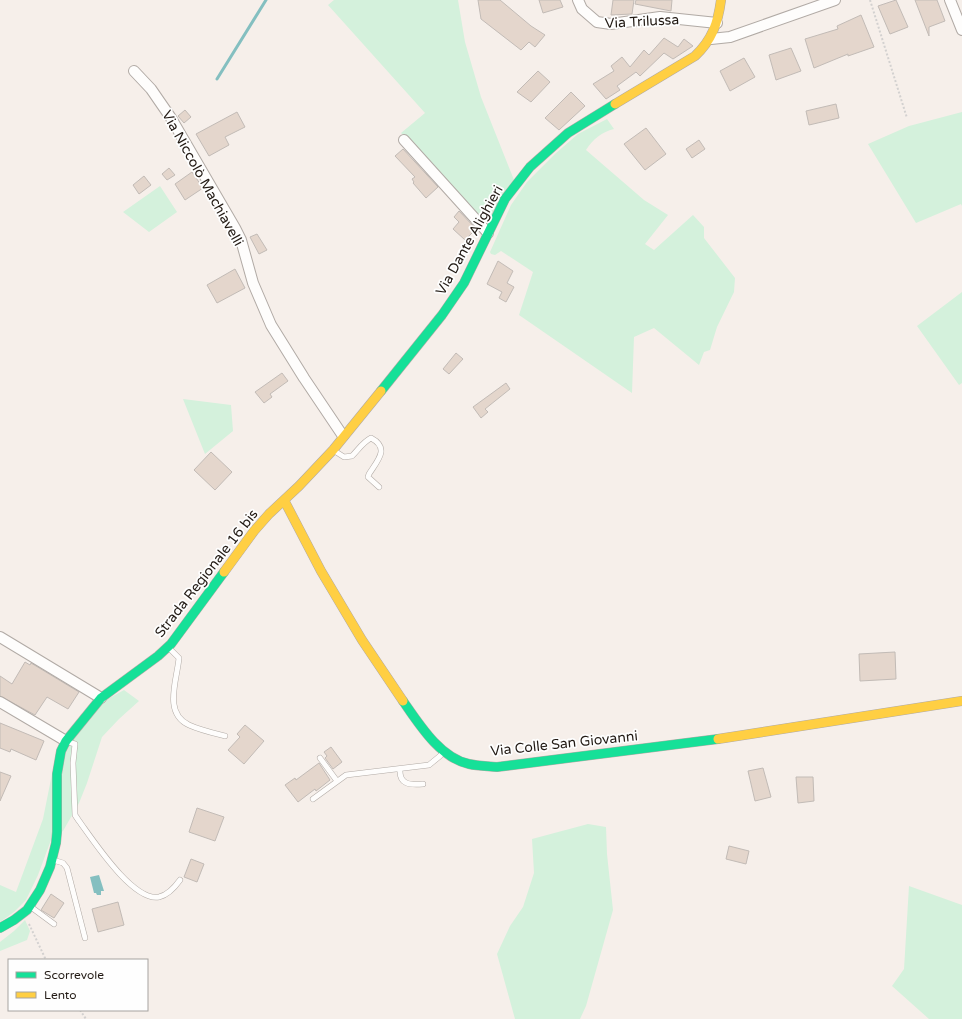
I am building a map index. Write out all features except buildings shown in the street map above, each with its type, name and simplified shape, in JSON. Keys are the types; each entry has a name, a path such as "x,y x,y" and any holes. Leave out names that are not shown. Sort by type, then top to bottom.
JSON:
{"main road":[{"name":"Via Dante Alighieri","path":"356,419 442,315 464,283 505,199 530,167 568,133 695,56 704,49 711,39 717,23 721,0"},
{"name":"Strada Regionale 16 bis","path":"0,928 11,923 27,909 36,897 52,860 57,832 56,783 62,749 66,741 101,698 168,647 254,531 333,450 356,419"},
{"name":"Via Colle San Giovanni","path":"284,500 321,571 362,640 419,724 434,742 451,757 468,764 497,767 724,738 962,702"},
{"path":"0,936 11,923"}],"street":[{"name":"Via Trilussa","path":"578,0 582,9 597,22 611,24 660,17 717,23"},
{"path":"711,39 730,37 835,0"},
{"path":"950,0 962,30"},
{"name":"Via Niccolò Machiavelli","path":"134,71 151,89 170,118 231,222 241,240 254,283 271,326 343,436"},
{"path":"404,140 488,233"},
{"path":"0,637 101,698"},
{"path":"0,702 66,741"}],"lane":[{"path":"333,450 344,456 352,456 368,439 371,438 380,444 382,449 381,454 368,477 379,487"},
{"path":"168,647 179,658 173,700 173,708 178,716 182,722 190,726 225,736"},
{"path":"66,741 75,744 73,763 76,814 78,821 120,875 141,893 158,897 165,895 180,880"},
{"path":"313,799 346,775 430,765 444,751"},
{"path":"320,758 338,781"},
{"path":"400,769 400,774 405,782 412,785 423,784"},
{"path":"52,860 63,863 67,868 85,938"},
{"path":"27,909 54,924"}],"path":[{"path":"870,0 907,118"},
{"path":"27,909 46,959"}],"green space":[{"path":"334,0 458,0 465,42 481,97 514,180 487,228 401,133 425,113 328,5"},
{"path":"962,112 962,206 961,204 916,223 868,144 909,126"},
{"path":"607,119 614,129 598,136 586,150 644,200 668,215 645,244 654,250 693,215 704,227 704,238 735,278 734,292 717,327 710,350 704,352 699,365 654,328 634,337 632,393 519,315 533,272 501,251 495,255 491,254 490,252 511,205 527,182 556,153 578,134"},
{"path":"160,186 177,212 149,232 123,212"},
{"path":"962,292 962,383 959,385 917,326"},
{"path":"183,399 231,405 233,431 205,454"},
{"path":"124,690 139,701 102,737 79,803 63,831 51,840 38,875 26,900 14,912 0,922 0,885 16,892 43,819 52,774 81,714"},
{"path":"588,824 606,827 607,854 613,910 586,1006 580,1019 515,1019 497,954 510,926 523,907 534,873 532,839"},
{"path":"909,886 962,905 962,1019 929,1019 892,986 904,969"},
{"path":"25,920 30,931 27,940 0,951 0,942"}],"water":[{"path":"99,875 104,891 101,891 101,895 97,895 94,893 90,877"}],"waterway":[{"path":"217,79 266,0"}],"traffic: fast":[{"path":"381,391 442,315 464,283 505,199 530,167 568,133 615,104"},
{"path":"0,928 27,910 40,890 50,867 57,832 57,774 61,751 66,741 101,698 158,656 171,644 224,572"},
{"path":"403,701 431,739 449,755 458,761 476,765 497,767 718,739"}],"traffic: slow":[{"path":"615,104 695,56 706,44 713,31 721,0"},
{"path":"224,572 254,531 333,450 381,391"},
{"path":"284,500 321,571 362,640 403,701"},
{"path":"718,739 962,701"}]}
